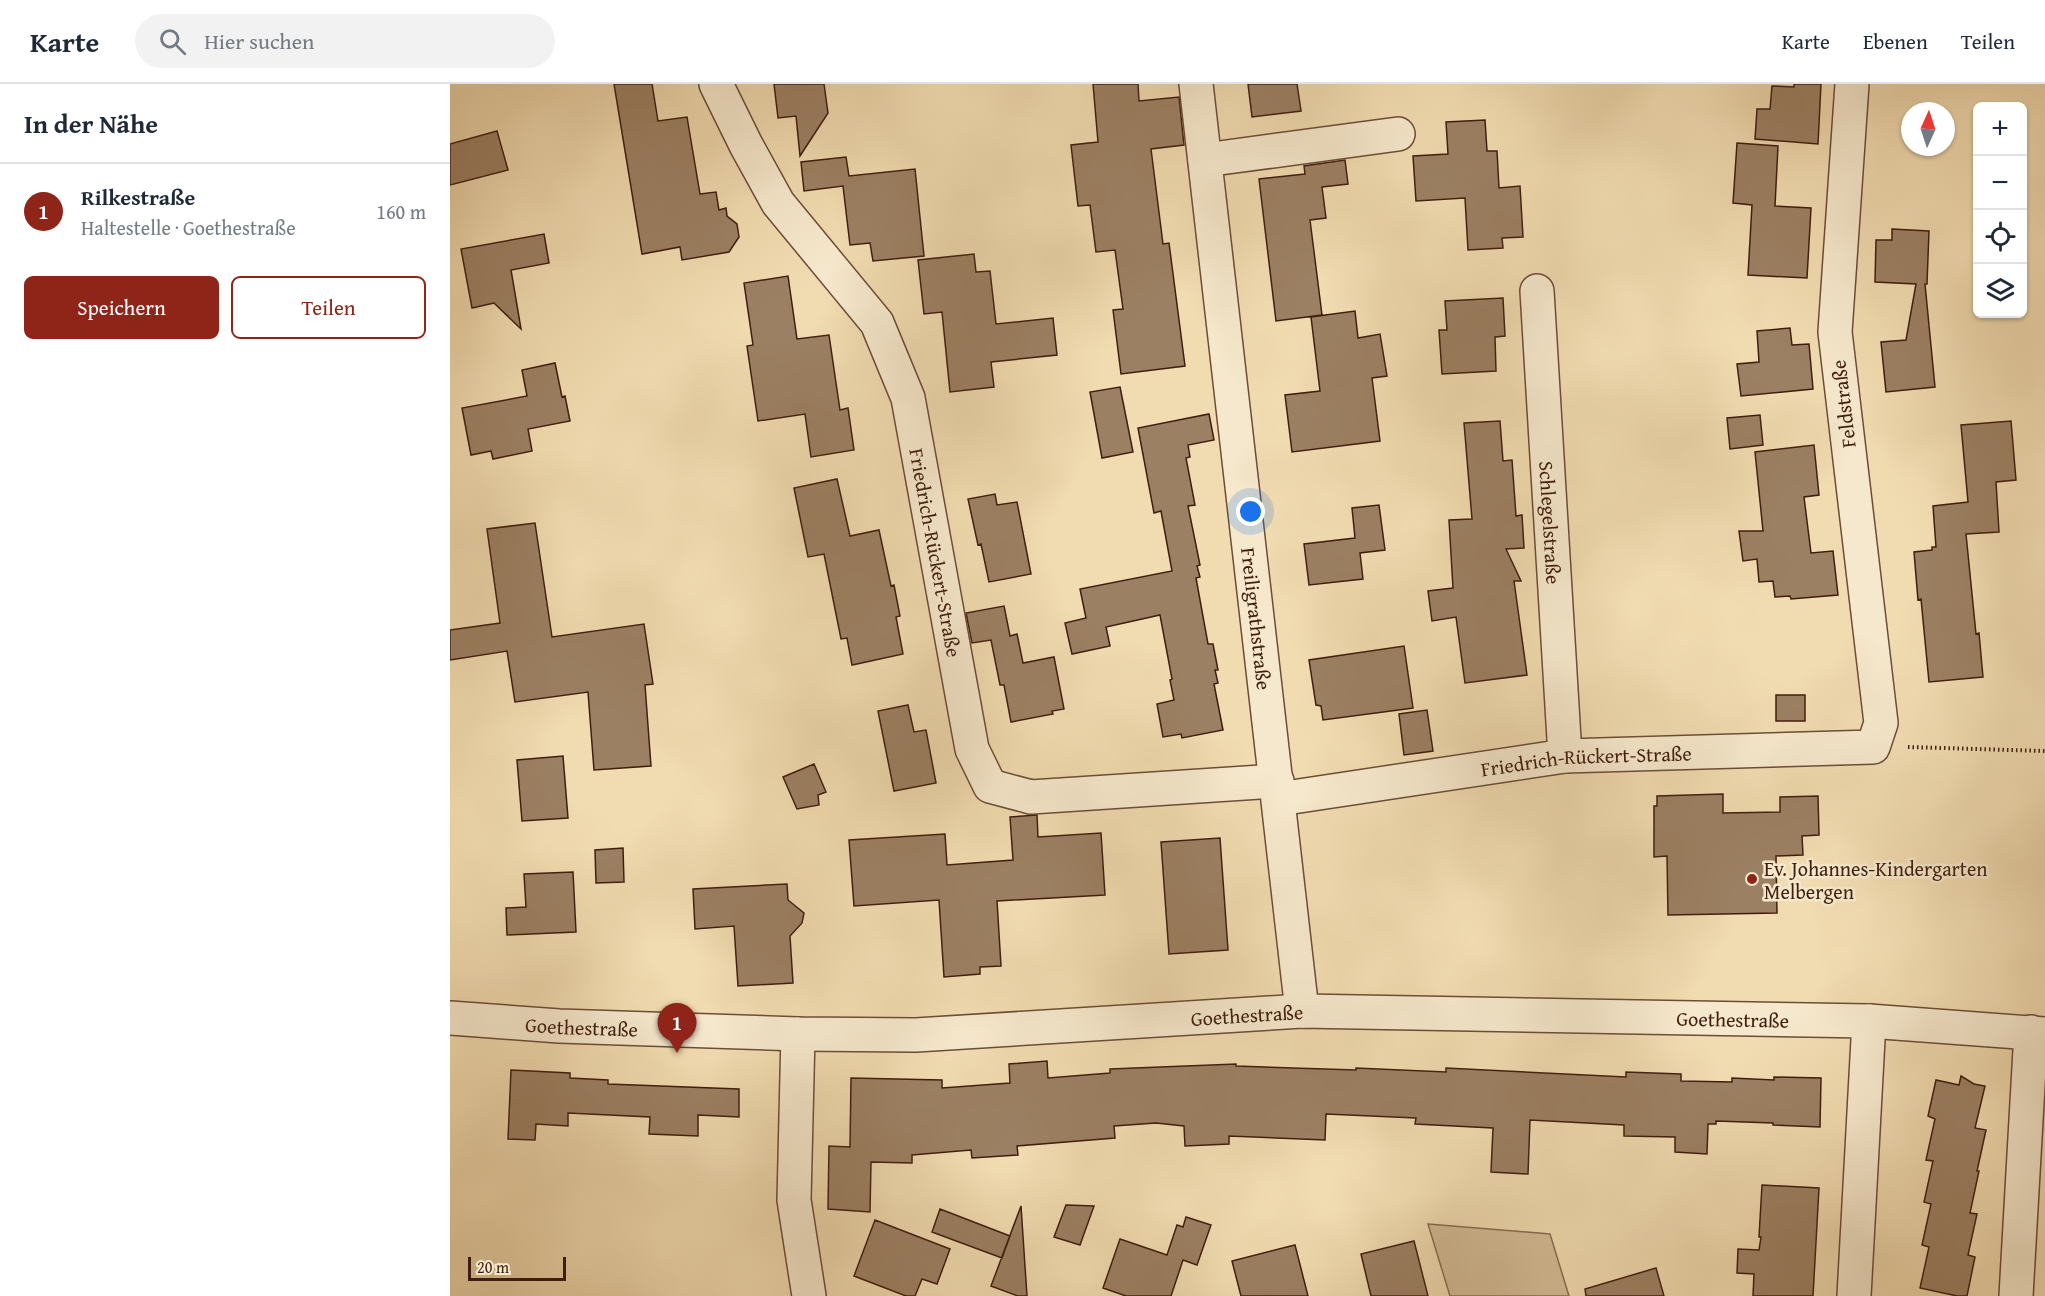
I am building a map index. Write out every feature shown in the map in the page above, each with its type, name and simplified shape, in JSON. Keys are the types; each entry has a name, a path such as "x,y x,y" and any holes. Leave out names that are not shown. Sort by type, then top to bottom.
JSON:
{"street":[{"name":"Friedrich-Rückert-Straße","path":"716,84 778,203 877,323 908,398 972,749 990,786 1031,797 1278,790 1565,756 1877,735"},
{"name":"Freiligrathstraße","path":"1196,84 1302,1011"},
{"name":"Feldstraße","path":"1852,84 1835,332 1877,735"},
{"path":"1205,160 1398,134"},
{"name":"Schlegelstraße","path":"1537,291 1565,756"},
{"name":"Goethestraße","path":"450,1018 559,1026 798,1034 916,1035 1302,1011 1869,1021 2038,1033"},
{"path":"1854,1296 1869,1021"},
{"path":"2016,1296 2038,1033"},
{"path":"798,1034 794,1200 809,1296"}],"path":[{"path":"1877,735 2045,751"}],"shaded area":[{"path":"1428,1224 1550,1234 1569,1296 1450,1296"}],"building":[{"path":"614,84 652,84 658,121 687,117 700,194 716,192 719,210 726,208 727,216 737,224 739,237 729,252 682,260 680,247 642,254"},
{"path":"774,84 824,84 828,113 800,156 796,116 778,118"},
{"path":"1093,84 1138,84 1139,101 1179,97 1184,145 1151,149 1163,244 1169,243 1185,366 1121,374 1113,310 1123,309 1115,250 1096,252 1090,205 1078,206 1071,145 1098,142"},
{"path":"1248,84 1297,84 1301,111 1252,117"},
{"path":"1794,84 1821,84 1818,144 1755,139 1757,109 1770,109 1772,86 1794,87"},
{"path":"1485,120 1487,151 1497,151 1499,188 1520,186 1523,237 1502,238 1503,248 1468,250 1465,198 1416,201 1413,156 1448,154 1446,122"},
{"path":"497,131 508,170 450,185 450,144"},
{"path":"1737,143 1778,146 1775,206 1811,208 1807,278 1748,275 1752,205 1733,203"},
{"path":"846,157 849,176 915,169 924,256 873,261 870,243 850,245 843,186 804,191 801,162"},
{"path":"1345,160 1348,184 1322,187 1326,218 1310,220 1322,315 1276,321 1259,179 1305,174 1304,166"},
{"path":"1892,229 1929,231 1927,284 1925,284 1935,387 1886,392 1881,342 1906,340 1916,284 1875,282 1876,240 1892,240"},
{"path":"544,234 549,263 511,270 521,329 494,303 472,308 461,249"},
{"path":"974,254 976,272 990,271 996,324 1053,318 1057,355 991,362 994,387 950,392 942,312 924,314 918,260"},
{"path":"788,276 797,339 829,335 840,410 848,408 854,450 811,457 805,414 758,421 747,346 753,345 744,283"},
{"path":"1503,298 1505,336 1495,337 1496,371 1442,374 1439,330 1447,330 1445,301"},
{"path":"1355,311 1358,338 1380,334 1387,376 1372,378 1380,441 1292,452 1285,395 1320,391 1311,317"},
{"path":"1790,328 1792,345 1809,344 1813,389 1741,396 1737,364 1759,362 1757,331"},
{"path":"555,363 570,421 528,429 532,451 493,459 491,451 471,455 462,408 527,396 522,370"},
{"path":"1120,387 1133,452 1102,458 1090,392"},
{"path":"1209,414 1214,440 1188,445 1190,457 1186,458 1195,505 1188,506 1200,565 1197,566 1200,577 1196,578 1208,644 1213,644 1218,670 1215,670 1218,683 1214,684 1223,730 1182,738 1181,734 1163,737 1157,704 1174,700 1160,615 1106,627 1110,646 1072,654 1065,623 1086,618 1080,589 1172,571 1161,511 1154,513 1138,428"},
{"path":"1760,415 1763,445 1730,449 1727,418"},
{"path":"1500,421 1503,461 1512,460 1516,516 1522,515 1524,548 1506,549 1521,581 1514,581 1527,675 1465,683 1456,617 1432,621 1428,591 1453,588 1449,520 1472,519 1464,423"},
{"path":"2011,421 2016,480 1996,482 1999,532 1966,534 1976,634 1979,633 1983,677 1929,682 1914,552 1932,550 1932,547 1936,547 1933,506 1968,502 1961,425"},
{"path":"1814,445 1819,495 1804,497 1811,553 1833,551 1838,595 1791,599 1790,596 1775,597 1773,581 1759,582 1757,559 1743,561 1739,531 1763,531 1755,452"},
{"path":"837,479 850,536 879,530 900,616 896,617 903,654 852,665 847,638 841,639 824,554 808,557 794,488"},
{"path":"995,494 997,505 1017,502 1031,574 989,582 968,499"},
{"path":"1379,505 1385,550 1360,553 1363,579 1309,585 1304,544 1355,538 1352,508"},
{"path":"535,523 552,637 644,624 653,684 645,685 651,766 594,770 588,692 515,702 507,651 450,660 450,630 500,623 487,529"},
{"path":"1004,606 1010,636 1017,634 1023,663 1054,657 1064,709 1052,711 1053,714 1011,722 1004,685 1000,685 991,640 972,643 966,613"},
{"path":"1404,646 1413,708 1323,720 1321,706 1316,705 1309,660"},
{"path":"1776,695 1805,695 1805,721 1776,721"},
{"path":"908,705 914,732 926,730 936,783 894,791 878,711"},
{"path":"1427,710 1433,751 1404,755 1399,714"},
{"path":"563,756 568,818 522,821 517,760"},
{"path":"814,764 826,792 818,795 819,805 797,809 783,777"},
{"path":"1723,794 1723,813 1780,812 1780,797 1818,796 1819,835 1802,836 1803,855 1776,856 1777,913 1668,915 1667,856 1654,857 1654,806 1657,806 1657,796"},
{"path":"1037,815 1038,837 1101,833 1105,895 997,901 1001,966 980,967 980,974 944,977 939,900 854,906 849,840 945,834 947,865 1013,860 1010,817"},
{"path":"1220,838 1228,950 1169,954 1161,842"},
{"path":"623,848 624,882 596,883 595,850"},
{"path":"573,872 576,932 507,935 506,908 526,907 524,874"},
{"path":"787,884 788,900 804,913 802,923 790,936 793,983 738,986 734,926 695,929 693,889"},
{"path":"1047,1061 1048,1078 1110,1073 1110,1069 1236,1064 1236,1066 1446,1072 1446,1068 1626,1077 1626,1072 1681,1074 1681,1081 1732,1082 1732,1078 1774,1080 1774,1077 1821,1078 1820,1127 1716,1121 1716,1124 1708,1124 1707,1154 1675,1152 1675,1137 1624,1136 1624,1125 1530,1120 1528,1174 1491,1172 1493,1128 1415,1124 1416,1118 1326,1114 1325,1140 1229,1136 1229,1144 1185,1146 1184,1126 1156,1123 1114,1126 1115,1138 1017,1146 1018,1155 972,1158 971,1150 912,1155 912,1163 871,1162 870,1212 828,1209 829,1146 850,1147 851,1078 942,1080 942,1088 1010,1083 1009,1064"},
{"path":"511,1070 570,1073 570,1078 608,1080 608,1084 739,1089 739,1117 698,1115 698,1136 649,1134 650,1117 568,1113 568,1126 536,1124 535,1140 508,1139"},
{"path":"1961,1076 1974,1084 1985,1086 1975,1128 1986,1130 1970,1213 1977,1214 1968,1255 1975,1257 1967,1296 1920,1288 1929,1247 1922,1245 1931,1204 1924,1202 1933,1161 1926,1160 1935,1119 1928,1116 1936,1080 1959,1085"},
{"path":"1762,1185 1819,1188 1813,1296 1753,1296 1754,1274 1737,1273 1738,1249 1759,1250"},
{"path":"1066,1205 1094,1206 1080,1245 1054,1237"},
{"path":"1021,1206 1027,1296 1018,1296 991,1286"},
{"path":"940,1209 1010,1236 1002,1258 932,1232"},
{"path":"1186,1217 1211,1225 1197,1265 1183,1260 1171,1296 1126,1296 1103,1288 1120,1239 1167,1255 1177,1225 1183,1227"},
{"path":"875,1220 950,1249 937,1284 922,1279 915,1296 906,1296 854,1276"},
{"path":"1414,1241 1428,1296 1371,1296 1361,1254"},
{"path":"1295,1245 1308,1296 1241,1296 1232,1261"},
{"path":"1656,1268 1664,1296 1586,1296 1585,1289"}],"place":[{"name":"Ev. Johannes-Kindergarten Melbergen","path":"1752,879"},
{"name":"Rilkestraße","path":"677,1053"}]}
